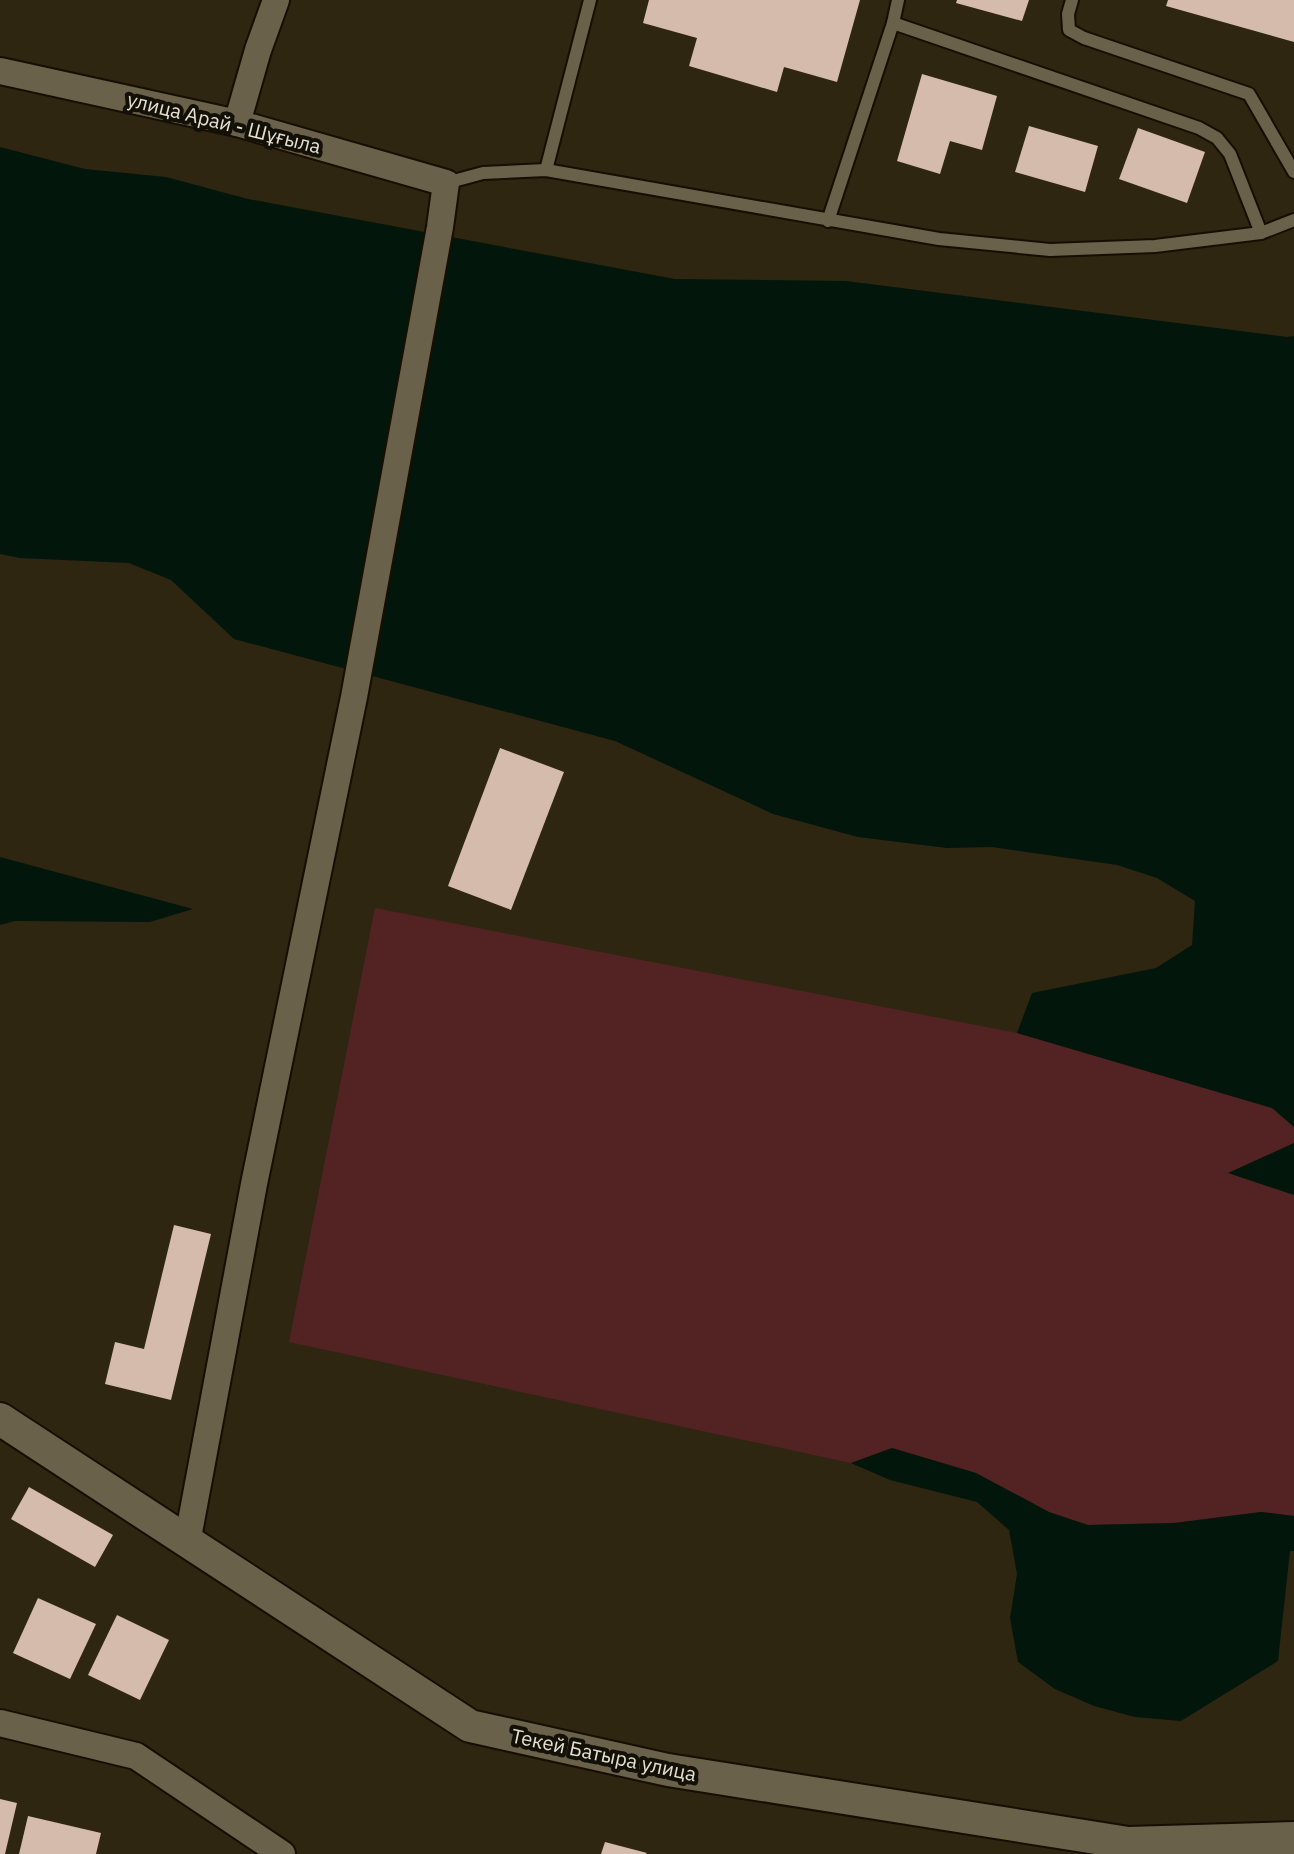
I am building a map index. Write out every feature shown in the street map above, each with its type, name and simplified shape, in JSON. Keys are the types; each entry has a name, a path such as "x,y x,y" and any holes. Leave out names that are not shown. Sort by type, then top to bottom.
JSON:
{"street":[{"path":"237,123 276,0"},
{"name":"улица Арай - Шұғыла","path":"0,71 237,123 446,183"},
{"path":"187,1543 254,1184 354,697 446,183"},
{"name":"Текей Батыра улица","path":"0,1419 470,1726 668,1770 1128,1843 1294,1838"},
{"path":"0,1723 136,1756 282,1854"}],"lane":[{"path":"546,170 590,0"},
{"path":"828,221 898,0"},
{"path":"1072,0 1068,14 1069,30 1084,38 1249,94 1294,172"},
{"path":"893,23 1199,128 1217,138 1230,154 1261,233"},
{"path":"446,183 483,173 546,170 939,239 1050,250 1155,246 1261,233 1294,220"}],"shaded area":[{"path":"0,147 85,169 166,177 248,199 675,279 846,281 1294,336 1294,1127 1272,1108 1017,1033 1032,993 1156,968 1192,945 1195,901 1157,878 1117,865 992,847 947,848 858,837 773,814 615,741 234,639 171,580 129,563 20,558 0,554"},
{"path":"0,857 193,909 150,922 15,921 0,925"},
{"path":"375,908 1017,1033 1272,1108 1294,1127 1294,1143 1229,1173 1294,1195 1294,1516 1261,1512 1174,1523 1088,1525 1049,1512 976,1473 892,1448 851,1463 289,1342"},
{"path":"1294,1143 1294,1195 1228,1173"},
{"path":"892,1448 976,1473 1049,1512 1088,1525 1174,1523 1261,1512 1294,1516 1294,1551 1290,1551 1278,1661 1181,1721 1135,1717 1094,1706 1055,1689 1018,1662 1010,1618 1017,1574 1009,1530 977,1502 890,1480 851,1463"}],"building":[{"path":"649,0 860,0 837,82 784,67 777,92 689,66 697,38 643,23"},
{"path":"957,0 1029,0 1022,21 956,3"},
{"path":"1168,0 1294,0 1294,42 1166,6"},
{"path":"922,74 997,96 982,150 950,141 940,174 897,161"},
{"path":"1029,126 1098,146 1085,192 1015,172"},
{"path":"1138,128 1205,152 1187,203 1119,179"},
{"path":"500,748 564,772 511,910 448,886"},
{"path":"174,1225 211,1234 171,1400 105,1384 115,1342 144,1349"},
{"path":"29,1487 113,1535 95,1567 11,1519"},
{"path":"38,1598 96,1624 70,1679 13,1653"},
{"path":"117,1615 169,1640 140,1700 88,1675"},
{"path":"0,1799 17,1803 5,1854 0,1854"},
{"path":"28,1816 101,1833 96,1854 19,1854"},
{"path":"605,1842 647,1853 601,1854"}]}
